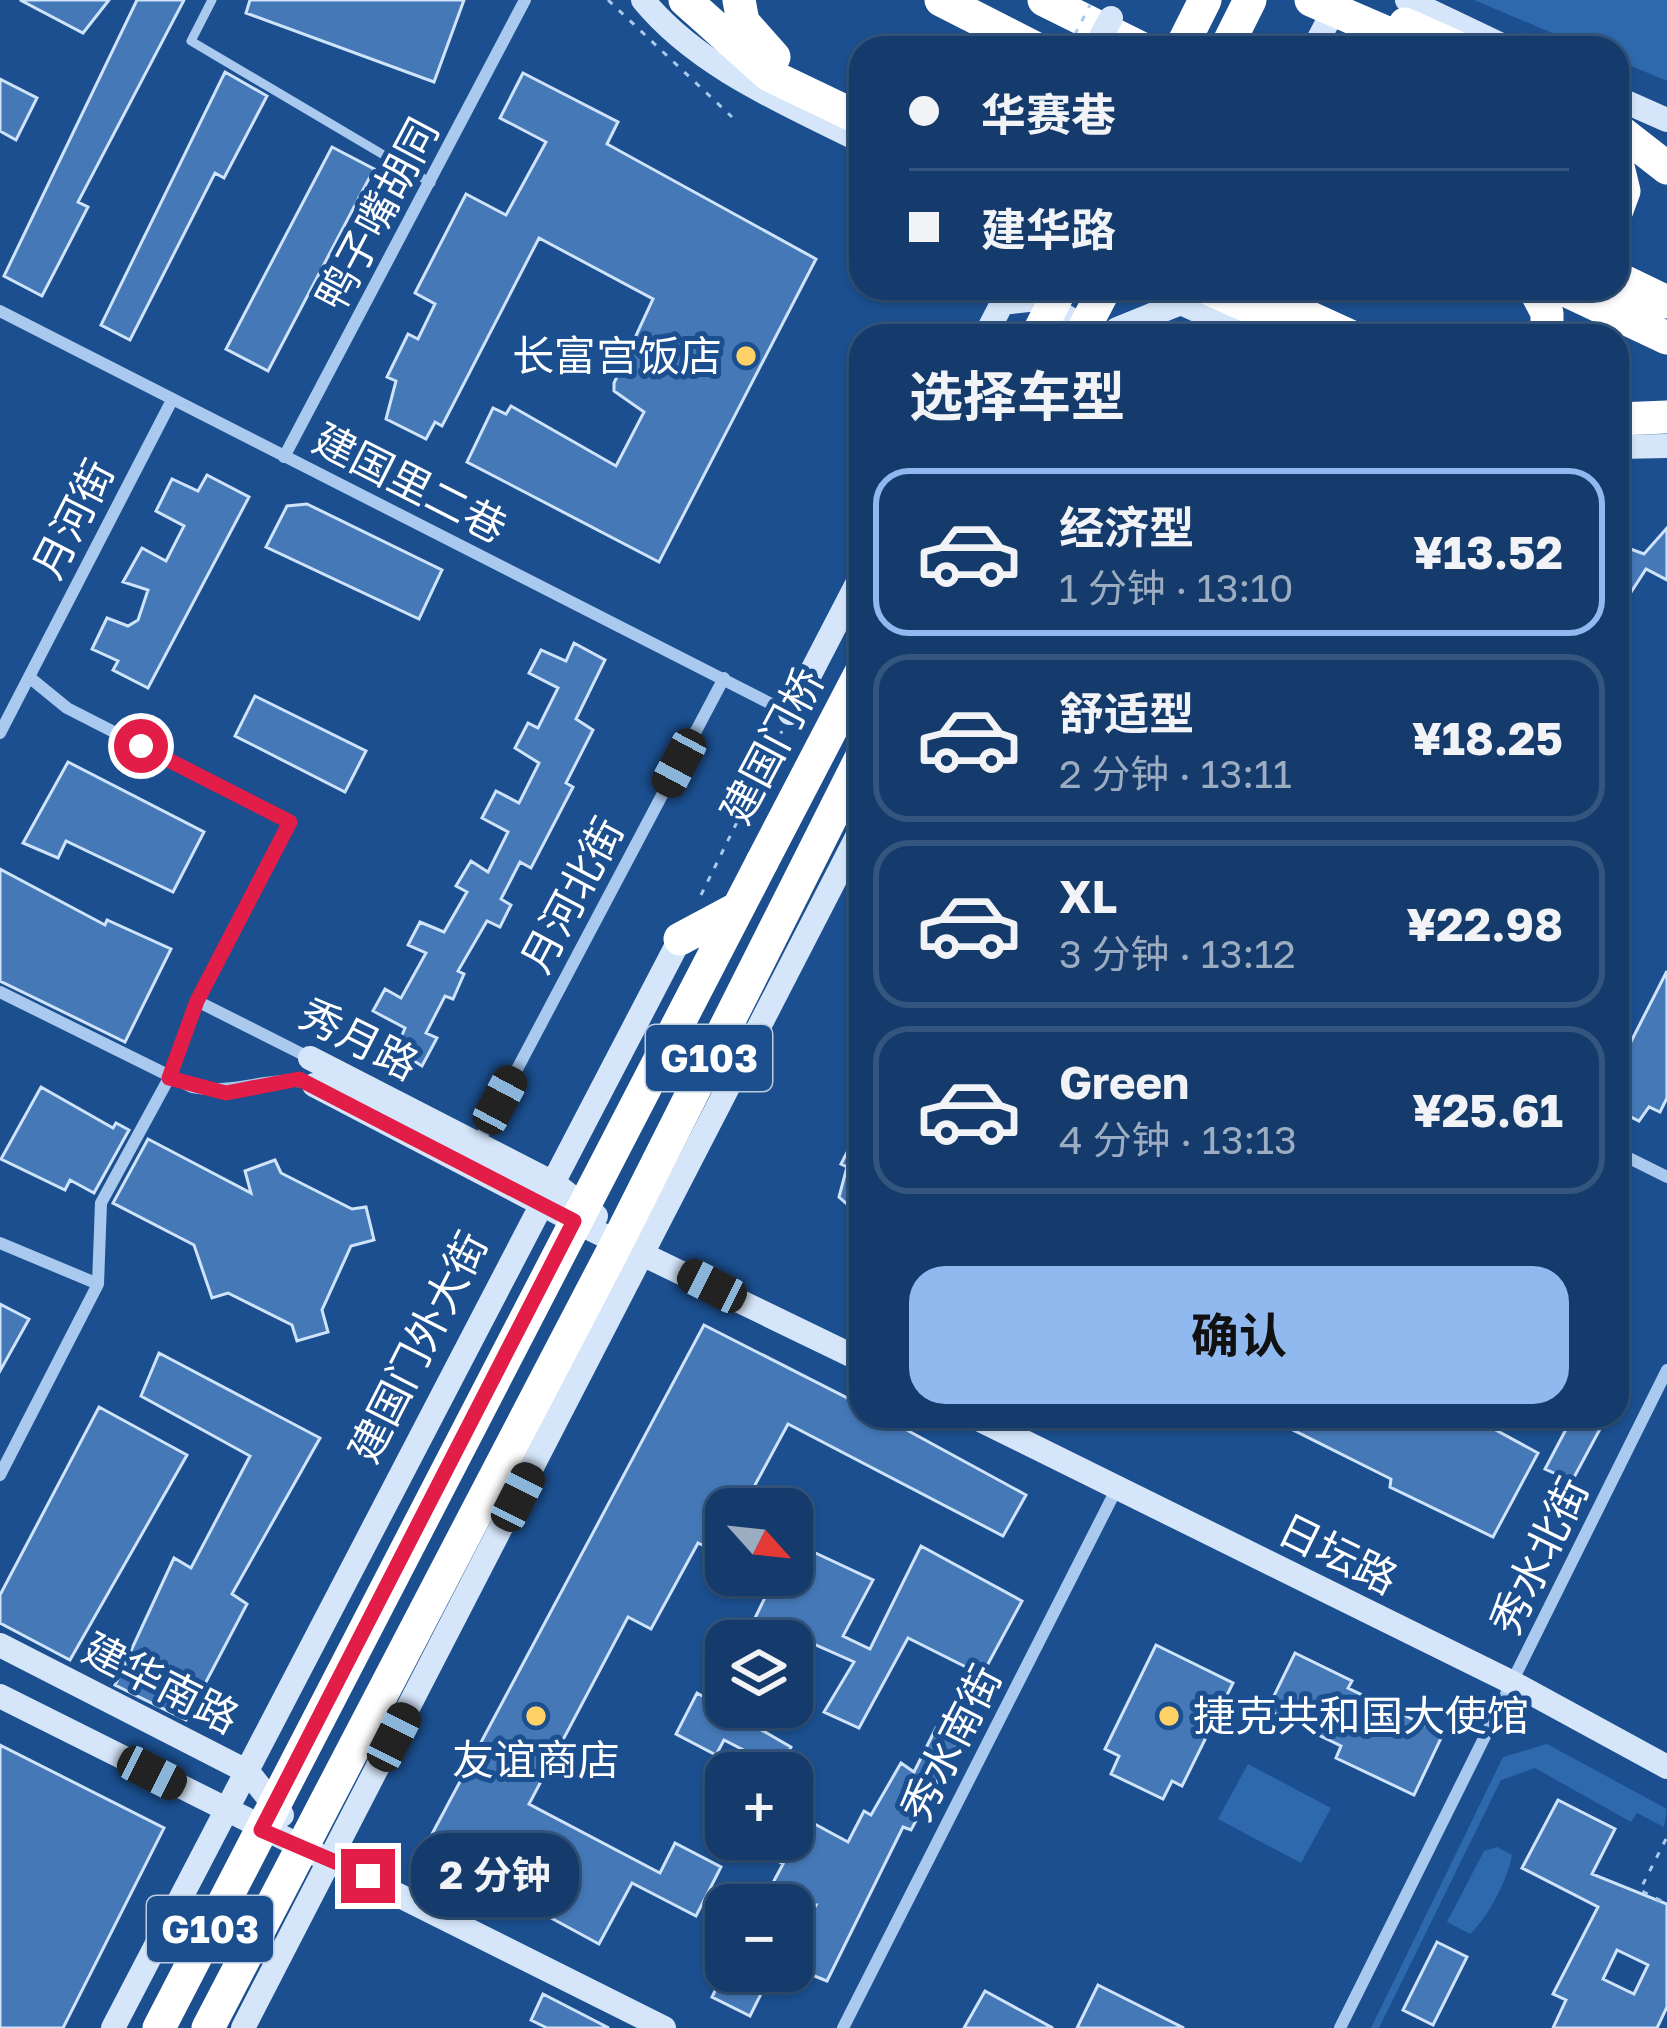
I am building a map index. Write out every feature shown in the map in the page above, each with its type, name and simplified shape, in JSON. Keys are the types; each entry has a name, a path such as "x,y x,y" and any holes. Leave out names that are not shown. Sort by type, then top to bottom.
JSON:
{"highway":[{"path":"685,0 787,75 849,112"},
{"path":"739,0 740,14 756,40 787,75 849,95"},
{"path":"940,0 1011,36"},
{"path":"1044,0 1118,36"},
{"path":"1238,23 1268,0"},
{"path":"1311,0 1394,36"},
{"path":"1352,0 1432,36"},
{"path":"1186,36 1201,3"},
{"path":"1629,138 1667,168"},
{"path":"1629,284 1667,302"},
{"path":"1212,300 1281,324"},
{"path":"1270,300 1324,324"},
{"path":"1586,300 1667,338"},
{"path":"1629,418 1667,417"},
{"name":"建国门桥","path":"762,862 849,695"},
{"name":"建国门桥","path":"632,1246 800,876 849,781"},
{"name":"建国门外大街","path":"159,2028 268,1817 563,1203 762,862"},
{"path":"680,939 738,908"},
{"name":"G103","path":"208,2028 317,1851 632,1246"}],"street":[{"name":"鸭子嘴胡同","path":"284,457 525,0"},
{"path":"643,0 692,46 767,94 849,135"},
{"path":"1320,36 1339,0"},
{"path":"1407,0 1483,36"},
{"path":"1629,103 1667,120"},
{"path":"1038,300 1088,324"},
{"path":"1064,300 1096,324"},
{"path":"1129,324 1178,300"},
{"path":"1202,300 1237,324"},
{"name":"建国里二巷","path":"0,311 790,713"},
{"name":"月河街","path":"0,733 172,400"},
{"path":"1629,447 1667,446"},
{"path":"790,713 849,599"},
{"path":"0,1474 98,1284 101,1204 169,1078 197,1001 290,822 67,708 29,677"},
{"name":"月河北街","path":"478,1143 724,678"},
{"path":"849,851 632,1246 849,1354"},
{"name":"建国门外大街","path":"113,2028 248,1772 563,1203 680,939"},
{"path":"0,992 169,1078 226,1093 284,1080 314,1085"},
{"name":"秀月路","path":"197,1001 478,1143 632,1246"},
{"name":"秀月路","path":"314,1085 563,1203"},
{"path":"1629,1158 1667,1177"},
{"path":"0,1243 98,1284"},
{"name":"秀水北街","path":"1340,2028 1667,1370"},
{"name":"日坛路","path":"996,1428 1513,1683 1667,1767"},
{"name":"秀水南街","path":"843,2028 1117,1488"},
{"name":"建华南路","path":"0,1645 248,1772 268,1817"},
{"name":"建华南路","path":"0,1696 228,1810 268,1817"},
{"path":"268,1817 317,1851 664,2028"},
{"path":"243,2028 317,1851"}],"lane":[{"path":"212,0 191,41 431,183"}],"path":[{"path":"608,0 732,117"},
{"path":"1080,36 1107,8"},
{"path":"700,898 790,713"},
{"path":"1666,1839 1640,1890 1667,1904"}],"shaded area":[{"path":"1474,0 1667,0 1667,81 1629,65 1629,36 1560,36"},
{"path":"1547,1744 1667,1809 1664,1827 1637,1813 1631,1822 1535,1768 1501,1780 1379,2028 1371,2028 1503,1757"},
{"path":"1248,1764 1331,1808 1301,1863 1218,1819"},
{"path":"1497,1847 1512,1855 1510,1865 1490,1908 1470,1934 1447,1922 1484,1851"}],"building":[{"path":"20,0 109,0 83,33"},
{"path":"137,0 184,0 78,202 88,207 42,296 4,276"},
{"path":"250,0 464,0 434,82 246,13"},
{"path":"225,72 267,96 224,178 215,173 130,340 101,325"},
{"path":"523,73 618,122 607,144 816,259 659,562 467,462 493,408 506,414 511,406 616,466 644,412 614,391 614,383 653,299 539,238 442,426 435,422 426,439 386,419 396,381 387,377 408,334 418,339 435,304 415,293 466,194 506,215 546,142 500,118"},
{"path":"0,79 37,98 16,140 0,131"},
{"path":"332,147 374,169 268,371 226,349"},
{"path":"207,475 249,497 148,688 113,670 118,661 92,649 107,618 128,626 138,620 148,590 123,582 142,548 166,561 184,526 156,511 172,479 198,491"},
{"path":"307,504 442,570 419,619 266,547 287,506"},
{"path":"1667,528 1667,580 1646,569 1629,595 1629,548 1644,554"},
{"path":"574,643 605,660 576,719 593,730 566,783 573,787 531,868 520,862 501,899 511,905 500,927 487,921 458,971 464,974 453,999 445,996 426,1033 437,1038 422,1066 396,1050 405,1028 373,1011 385,989 401,998 426,953 408,945 420,922 444,932 467,892 456,886 471,861 488,872 508,832 482,818 496,791 519,803 539,763 515,748 528,723 538,728 558,688 529,673 541,650 566,661"},
{"path":"255,696 366,751 345,792 235,736"},
{"path":"68,762 204,832 173,892 66,841 58,858 23,843"},
{"path":"0,869 105,925 107,920 171,949 125,1042 0,981"},
{"path":"1667,971 1667,1098 1660,1112 1649,1107 1639,1121 1629,1116 1629,1045"},
{"path":"41,1087 113,1128 116,1123 129,1130 94,1193 70,1180 65,1190 1,1159"},
{"path":"148,1139 251,1193 245,1171 275,1160 281,1173 352,1209 366,1207 374,1240 351,1246 322,1310 328,1332 297,1341 292,1325 228,1293 212,1298 194,1245 113,1203"},
{"path":"849,1148 849,1205 839,1197 847,1167 841,1164"},
{"path":"0,1304 29,1319 0,1371"},
{"path":"704,1325 849,1399 849,1428 903,1428 1026,1495 1003,1536 788,1424 753,1488 705,1488 705,1546 698,1543 651,1629 628,1617 529,1804 660,1873 675,1843 721,1867 712,1884 705,1884 705,1898 696,1916 632,1883 599,1944 424,1849"},
{"path":"159,1353 320,1438 232,1594 247,1604 186,1720 115,1685 174,1558 191,1568 250,1456 141,1396"},
{"path":"99,1407 187,1455 70,1660 0,1623 0,1595"},
{"path":"1289,1428 1492,1428 1538,1453 1493,1537 1390,1487 1391,1479"},
{"path":"1567,1428 1601,1428 1572,1481 1545,1469"},
{"path":"921,1546 1022,1601 982,1675 908,1638 859,1728 824,1712 854,1662 813,1644 813,1620 755,1618 766,1596 813,1596 813,1552 873,1580 843,1636 870,1649"},
{"name":"捷克共和国大使馆","path":"1156,1645 1233,1683 1182,1786 1172,1781 1163,1799 1111,1774 1119,1756 1105,1749"},
{"path":"1295,1653 1352,1681 1348,1688 1443,1734 1414,1795 1336,1758 1341,1746 1267,1710"},
{"path":"697,1693 705,1698 705,1728 758,1728 791,1747 788,1752 747,1752 724,1740 718,1752 710,1752 676,1734"},
{"path":"936,1728 961,1738 911,1830 903,1827 827,1981 813,1975 813,1884 772,1884 783,1864 776,1860 813,1860 813,1823 848,1842 864,1811 871,1815 901,1763 914,1772"},
{"path":"0,1745 164,1828 63,2028 0,2028"},
{"path":"1558,1800 1615,1829 1592,1874 1667,1904 1667,2007 1657,2028 1553,2028 1566,2000 1553,1994 1598,1907 1522,1868","holes":["1617,1950 1648,1965 1634,1994 1603,1979"]},
{"path":"1437,1942 1467,1957 1433,2025 1403,2010"},
{"path":"1098,1985 1184,2028 1077,2028"},
{"path":"985,1991 1053,2028 964,2028"},
{"path":"714,1992 762,1992 750,2016 712,1997"},
{"path":"543,1994 609,2028 547,2028 531,2020"}],"place":[{"name":"长富宫饭店","path":"746,356"},
{"name":"友谊商店","path":"536,1716"},
{"name":"捷克共和国大使馆","path":"1169,1716"}],"route":[{"path":"141,746 290,822 197,1001 169,1078 226,1093 299,1079 574,1221 261,1830 368,1876"}]}
